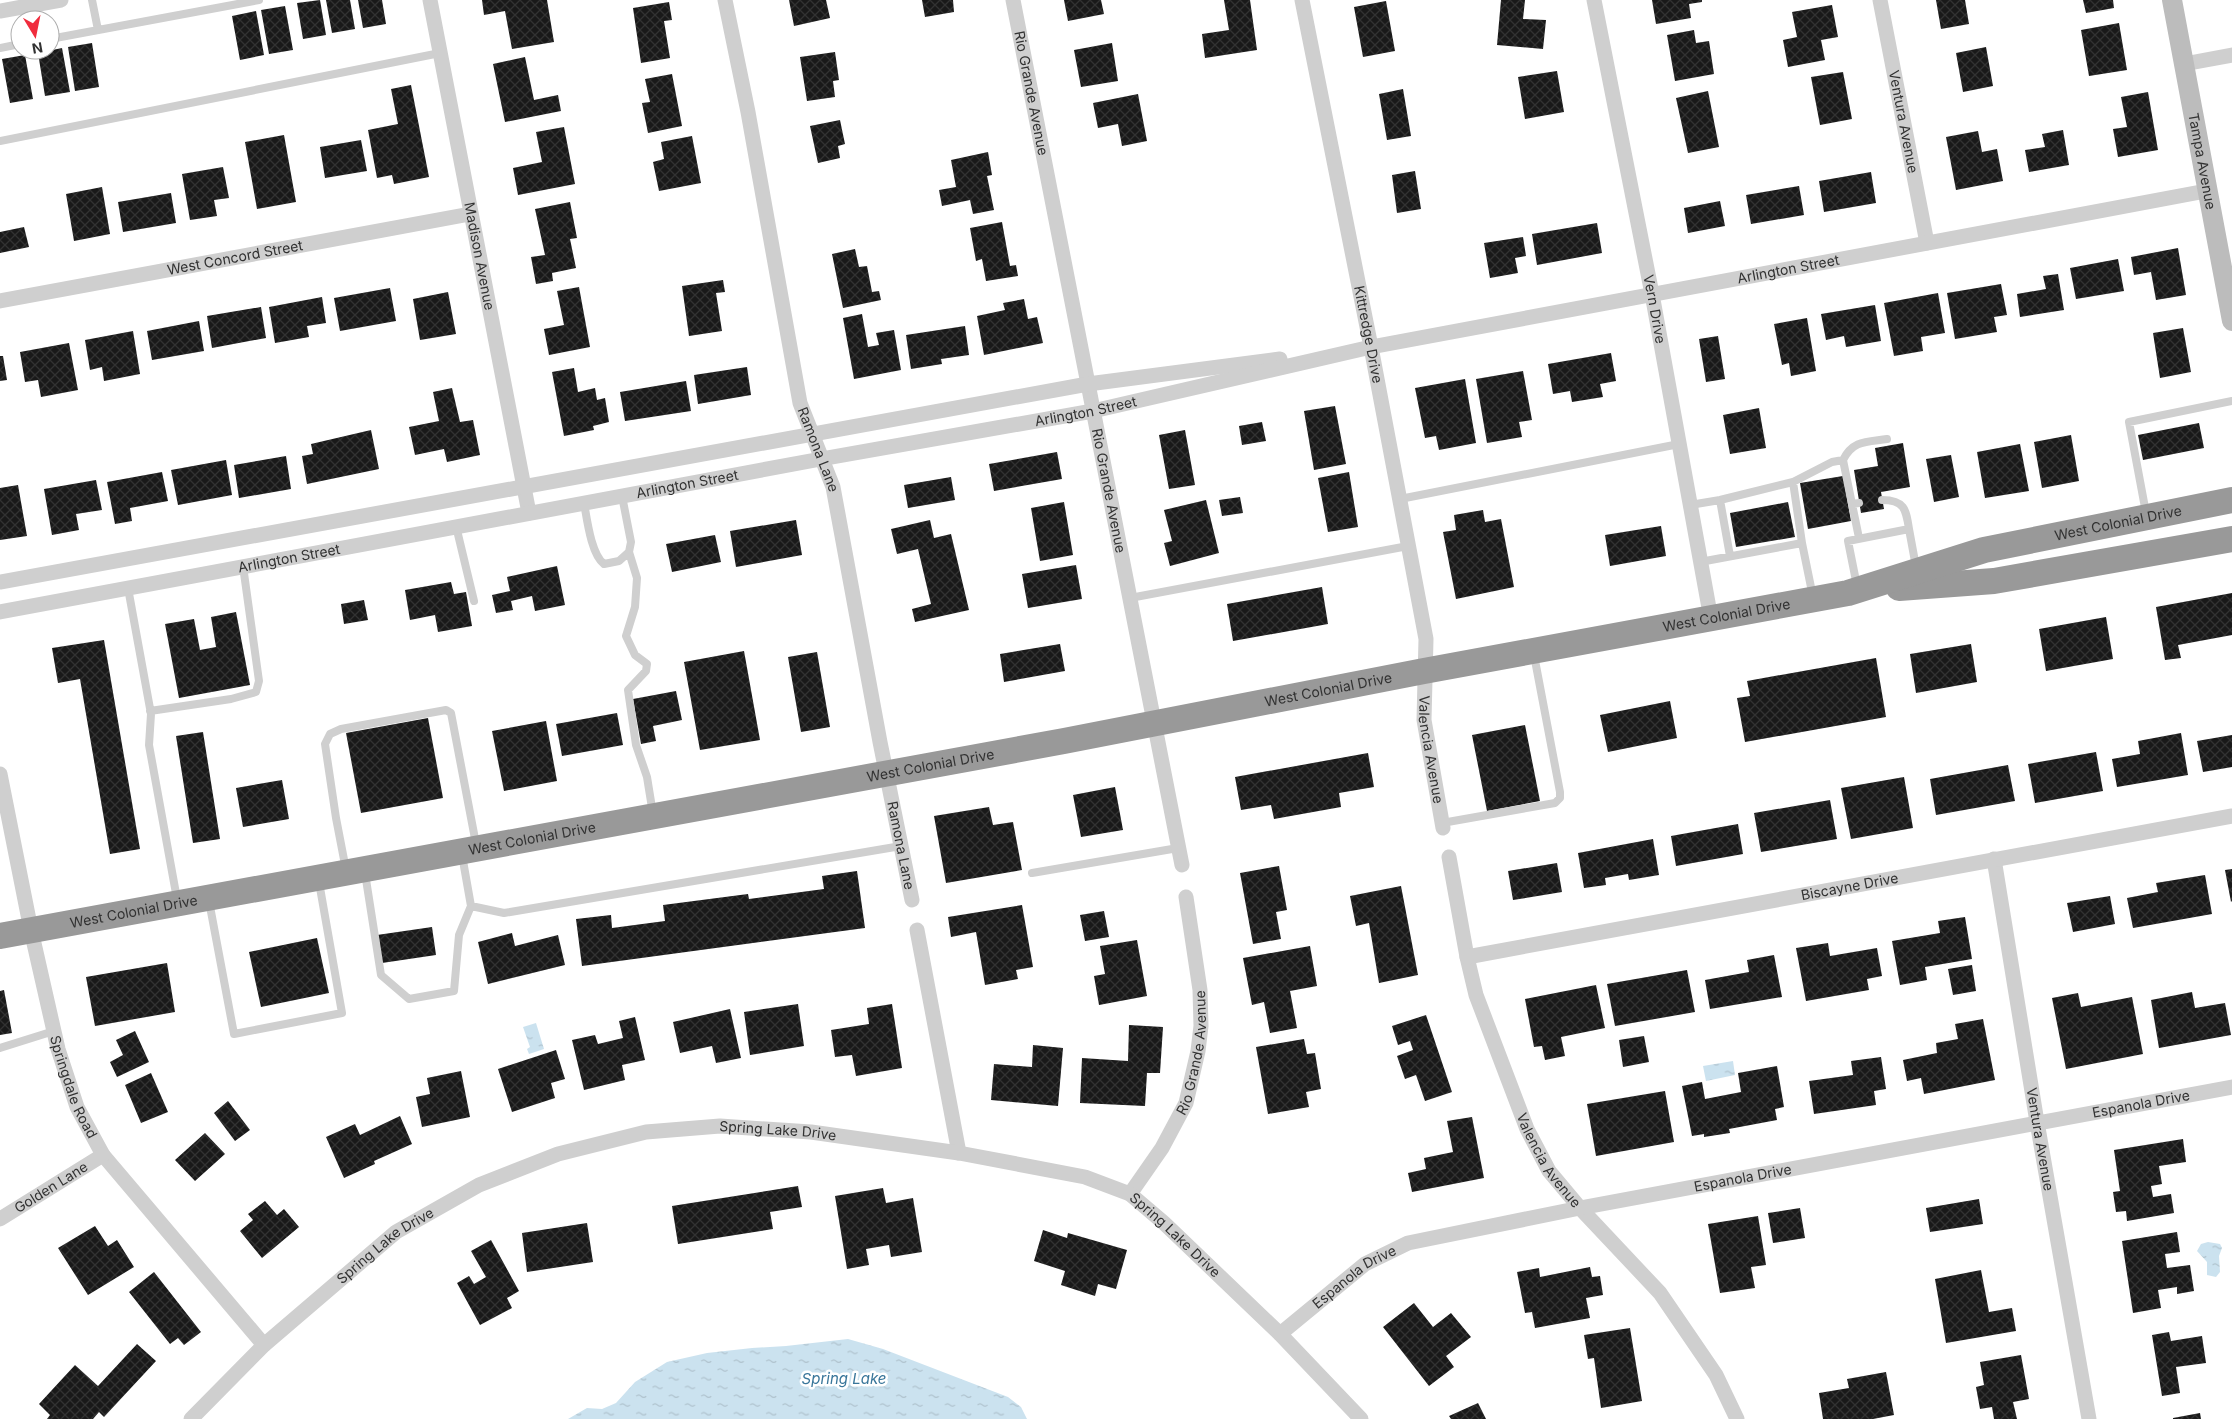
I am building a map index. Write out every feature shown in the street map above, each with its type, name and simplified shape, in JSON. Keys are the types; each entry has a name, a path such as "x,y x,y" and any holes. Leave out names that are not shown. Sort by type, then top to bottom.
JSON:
{"highway":[{"name":"West Colonial Drive","path":"0,936 887,774 1424,671 1711,619 1859,590 1984,550 2232,500"},
{"name":"West Colonial Drive","path":"1859,590 1994,581 2232,539"}],"street":[{"path":"0,12 61,0"},
{"name":"Madison Avenue","path":"430,0 529,513"},
{"name":"Ramona Lane","path":"725,0 748,112 800,403 833,486 912,900"},
{"name":"Rio Grande Avenue","path":"1013,0 1182,865"},
{"name":"Kittredge Drive","path":"1302,0 1371,347 1426,639 1424,671"},
{"name":"Vern Drive","path":"1594,0 1652,294 1711,619"},
{"name":"Ventura Avenue","path":"1880,0 1927,243"},
{"name":"Tampa Avenue","path":"2172,0 2206,191 2232,321"},
{"path":"2184,64 2232,55"},
{"name":"Arlington Street","path":"0,612 456,526 1093,411 1371,347 2206,191"},
{"name":"West Concord Street","path":"0,301 470,214"},
{"name":"Arlington Street","path":"0,582 1088,384 1371,347"},
{"name":"Valencia Avenue","path":"1424,671 1424,720 1443,825"},
{"name":"Springdale Road","path":"0,774 31,930 54,1031 78,1107 103,1155 264,1345"},
{"name":"Biscayne Drive","path":"1467,957 2232,816"},
{"name":"Valencia Avenue","path":"1449,857 1467,957 1476,995 1527,1129 1549,1171 1580,1208 1660,1293 1716,1375 1737,1419"},
{"name":"Ventura Avenue","path":"1994,859 2037,1122 2089,1419"},
{"name":"Rio Grande Avenue","path":"1130,1194 1162,1148 1186,1103 1198,1051 1201,1026 1200,990 1186,897"},
{"path":"917,930 959,1153"},
{"name":"Espanola Drive","path":"1280,1334 1365,1264 1408,1243 1580,1208 2232,1087"},
{"name":"Spring Lake Drive","path":"191,1419 264,1345 396,1232 478,1184 558,1154 646,1132 720,1126 811,1132 959,1153 1085,1177 1130,1194 1164,1222 1280,1334 1361,1419"},
{"name":"Golden Lane","path":"0,1219 103,1155"}],"lane":[{"path":"92,0 98,30"},
{"path":"60,37 237,2 259,0"},
{"path":"0,141 440,53"},
{"path":"2146,517 2129,422 2232,401"},
{"path":"1859,538 1856,504 1843,460 1848,449 1856,444 1887,439"},
{"path":"1400,499 1679,444"},
{"path":"1690,505 1720,500 1792,482 1832,462 1843,460"},
{"path":"1792,482 1813,599"},
{"path":"622,496 631,542 629,552 637,578 635,607 626,636 635,655 647,664 646,672 628,690 636,745 647,777 653,816"},
{"path":"1720,500 1730,556"},
{"path":"1882,500 1894,500 1902,505 1906,511 1917,572"},
{"path":"584,503 599,560 604,564 619,561 629,552"},
{"path":"456,526 474,601"},
{"path":"1859,590 1848,540 1909,529"},
{"path":"1700,562 1802,544"},
{"path":"1130,598 1408,546"},
{"path":"150,711 231,699 256,692 259,681 243,566"},
{"path":"128,588 150,711 148,745 178,903"},
{"path":"1443,825 1555,803 1560,798 1533,651"},
{"path":"446,710 451,714 469,850 471,906 459,935 454,991 409,999 381,975 355,871 336,818 326,744 330,734 341,729 417,714 446,710"},
{"path":"471,906 504,913 901,846"},
{"path":"1032,873 1178,848"},
{"path":"208,898 234,1034 290,1024 342,1013 318,878"},
{"path":"0,1048 54,1031"}],"water":[{"path":"536,1023 544,1049 529,1054 527,1049 530,1047 523,1027"},
{"path":"1733,1061 1735,1075 1706,1081 1703,1066"},
{"path":"2208,1242 2220,1244 2222,1248 2219,1256 2220,1272 2216,1277 2207,1275 2207,1262 2197,1251 2201,1244"},
{"name":"Spring Lake","path":"848,1339 883,1349 1008,1397 1021,1407 1027,1419 568,1419 587,1408 602,1409 616,1403 635,1382 667,1362 707,1353"}],"building":[{"path":"320,0 326,35 303,39 297,3"},
{"path":"326,0 350,0 355,29 332,33"},
{"path":"358,0 382,0 386,24 363,28"},
{"path":"482,0 547,0 554,42 512,49 505,11 484,15"},
{"path":"789,0 826,0 830,18 794,26"},
{"path":"922,0 953,0 954,12 925,17"},
{"path":"1064,0 1101,0 1104,14 1068,21"},
{"path":"1224,0 1250,0 1257,50 1205,58 1202,34 1229,30"},
{"path":"1501,0 1525,0 1523,19 1546,20 1543,49 1497,45"},
{"path":"1652,0 1702,0 1702,2 1689,4 1691,18 1656,24"},
{"path":"1936,0 1965,0 1969,24 1941,29"},
{"path":"2083,0 2113,0 2114,8 2086,13"},
{"path":"1386,1 1395,51 1363,57 1354,7"},
{"path":"669,2 672,20 664,21 670,58 641,63 633,8"},
{"path":"1832,5 1838,37 1821,40 1825,60 1788,67 1783,40 1797,37 1792,12"},
{"path":"285,6 293,50 269,54 261,10"},
{"path":"256,11 264,55 240,60 232,16"},
{"path":"2119,23 2127,70 2089,76 2081,30"},
{"path":"1694,30 1696,43 1709,41 1714,74 1675,81 1667,35"},
{"path":"92,43 99,87 75,91 68,47"},
{"path":"1112,43 1118,81 1081,87 1074,50"},
{"path":"1986,47 1993,86 1963,92 1956,53"},
{"path":"60,48 62,48 70,92 45,96 39,60 60,60"},
{"path":"835,52 839,80 833,81 835,97 807,101 800,57"},
{"path":"525,57 534,100 558,95 561,111 505,122 493,64"},
{"path":"10,58 10,60 26,60 33,99 10,103 2,59"},
{"path":"1557,71 1564,112 1525,119 1518,77"},
{"path":"1843,72 1852,119 1820,125 1811,77"},
{"path":"672,74 682,126 648,133 642,103 650,102 645,79"},
{"path":"411,85 429,177 394,184 392,175 377,178 368,130 398,124 391,89"},
{"path":"1403,89 1411,136 1387,140 1379,94"},
{"path":"1708,91 1719,147 1688,153 1676,98"},
{"path":"2148,92 2158,150 2118,157 2113,129 2127,127 2121,97"},
{"path":"1138,94 1147,141 1122,146 1118,124 1098,128 1093,103"},
{"path":"840,120 845,144 838,146 840,158 818,163 810,126"},
{"path":"564,127 575,184 518,195 513,168 542,162 536,132"},
{"path":"2063,130 2069,165 2029,172 2025,150 2045,147 2042,134"},
{"path":"1978,131 1982,152 1997,149 2003,181 1956,190 1946,137"},
{"path":"284,135 296,202 257,209 245,142"},
{"path":"692,136 701,183 659,191 653,162 664,159 661,142"},
{"path":"361,140 367,171 325,178 320,147"},
{"path":"988,152 992,175 987,176 994,210 973,214 970,200 942,206 939,190 956,187 951,160"},
{"path":"223,167 229,198 214,200 217,216 190,220 182,174"},
{"path":"1415,171 1421,209 1397,213 1392,175"},
{"path":"1871,172 1876,203 1824,212 1819,181"},
{"path":"1799,186 1804,215 1751,224 1746,195"},
{"path":"102,187 110,234 74,241 66,194"},
{"path":"171,193 176,223 123,232 118,202"},
{"path":"1720,201 1725,226 1688,233 1684,208"},
{"path":"570,202 577,238 570,239 576,268 552,273 553,281 536,284 531,257 545,255 535,209"},
{"path":"1002,222 1010,266 1016,265 1018,276 986,281 982,259 976,261 970,228"},
{"path":"1597,223 1602,253 1537,265 1532,234"},
{"path":"24,227 29,247 0,253 0,232"},
{"path":"1523,237 1526,256 1515,258 1518,273 1490,278 1484,243"},
{"path":"2178,248 2186,295 2156,300 2151,272 2134,275 2131,257"},
{"path":"855,249 859,267 867,266 872,292 879,291 881,300 843,308 832,254"},
{"path":"2118,259 2124,291 2076,299 2070,268"},
{"path":"2058,274 2064,310 2020,317 2017,294 2046,289 2043,276"},
{"path":"723,280 725,292 716,293 722,331 689,336 682,286"},
{"path":"2001,284 2007,315 1994,317 1997,332 1955,339 1947,293"},
{"path":"579,287 590,347 549,355 544,329 564,325 557,291"},
{"path":"390,288 396,321 340,331 334,298"},
{"path":"448,292 456,334 420,340 413,299"},
{"path":"1938,293 1945,333 1921,337 1923,351 1894,356 1884,303"},
{"path":"322,297 326,323 307,326 309,337 275,343 269,307"},
{"path":"1024,299 1028,319 1037,317 1043,343 984,355 977,316 1005,310 1003,303"},
{"path":"1875,305 1881,341 1846,347 1844,336 1826,340 1821,314"},
{"path":"261,307 266,338 212,348 207,316"},
{"path":"862,314 868,347 879,345 876,333 894,330 901,370 854,379 843,318"},
{"path":"1807,318 1816,371 1791,376 1789,363 1782,365 1774,324"},
{"path":"199,321 204,351 152,360 147,331"},
{"path":"965,326 969,355 941,359 942,364 911,369 906,335"},
{"path":"2183,328 2191,372 2160,378 2153,333"},
{"path":"133,331 140,374 104,381 102,367 90,370 85,340"},
{"path":"1718,336 1725,379 1706,382 1699,339"},
{"path":"69,343 78,390 41,397 38,380 25,382 20,352"},
{"path":"1611,353 1616,381 1600,384 1603,397 1572,402 1570,391 1553,394 1548,364"},
{"path":"0,356 3,356 7,380 0,381"},
{"path":"747,367 751,395 698,404 694,375"},
{"path":"574,368 578,392 595,388 597,400 605,398 609,422 593,426 594,430 564,436 552,372"},
{"path":"1523,371 1532,420 1519,422 1522,437 1487,443 1476,379"},
{"path":"1465,379 1476,443 1439,450 1436,436 1425,438 1415,388"},
{"path":"686,381 691,411 625,421 620,392"},
{"path":"452,388 460,422 473,420 480,455 447,462 444,449 415,455 409,427 439,421 433,392"},
{"path":"1335,406 1346,464 1314,470 1304,411"},
{"path":"1759,408 1766,448 1730,454 1723,415"},
{"path":"1262,422 1266,441 1242,445 1239,426"},
{"path":"2199,423 2204,448 2143,460 2138,435"},
{"path":"371,430 379,469 307,484 302,456 313,454 311,444"},
{"path":"1185,430 1195,485 1169,489 1159,435"},
{"path":"2071,435 2079,481 2042,488 2034,442"},
{"path":"1903,443 1910,487 1881,492 1884,509 1861,513 1854,470 1878,466 1875,448"},
{"path":"2020,444 2029,491 1985,498 1977,452"},
{"path":"1057,452 1062,479 994,491 989,464"},
{"path":"1951,455 1959,497 1934,502 1926,459"},
{"path":"286,456 291,489 239,498 234,465"},
{"path":"226,460 232,495 178,505 171,470"},
{"path":"162,472 168,501 130,508 132,521 115,524 107,482"},
{"path":"1349,472 1358,527 1328,532 1318,478"},
{"path":"1843,476 1851,521 1808,529 1800,483"},
{"path":"951,477 955,500 908,508 904,485"},
{"path":"96,480 102,510 76,514 79,530 52,535 44,489"},
{"path":"18,485 27,536 0,540 0,488"},
{"path":"1240,497 1243,513 1222,516 1219,500"},
{"path":"1206,500 1219,553 1170,566 1164,543 1172,541 1164,510"},
{"path":"1064,502 1073,555 1040,561 1031,508"},
{"path":"1788,502 1795,537 1736,547 1730,513"},
{"path":"1483,510 1485,522 1501,519 1514,587 1456,599 1443,532 1456,530 1454,515"},
{"path":"796,520 802,555 736,567 730,531"},
{"path":"930,520 934,538 951,534 969,610 915,622 912,609 931,604 918,549 897,554 891,529"},
{"path":"1661,526 1666,556 1610,566 1605,535"},
{"path":"715,535 721,562 672,572 666,544"},
{"path":"1076,565 1082,599 1028,608 1022,574"},
{"path":"557,566 565,605 535,611 532,596 511,601 513,610 496,613 492,595 510,591 507,577"},
{"path":"451,582 454,594 466,592 472,626 438,632 435,615 410,620 405,590"},
{"path":"1322,587 1328,624 1233,641 1227,604"},
{"path":"2232,593 2232,635 2178,645 2181,658 2165,660 2156,607"},
{"path":"364,600 368,620 344,624 341,604"},
{"path":"236,612 250,685 179,698 165,624 194,619 200,650 216,647 211,617"},
{"path":"2106,617 2113,659 2046,671 2039,629"},
{"path":"104,640 140,849 110,854 80,679 58,683 52,648"},
{"path":"1060,644 1065,671 1004,682 1000,654"},
{"path":"1971,644 1977,682 1916,693 1910,654"},
{"path":"744,651 760,740 700,750 684,662"},
{"path":"817,652 830,727 801,732 788,657"},
{"path":"1876,658 1886,717 1745,742 1737,698 1750,696 1747,681"},
{"path":"676,691 682,720 653,726 656,741 641,744 633,699"},
{"path":"1670,701 1677,738 1608,752 1600,715"},
{"path":"617,713 623,745 562,756 556,724"},
{"path":"428,718 443,798 361,813 346,733"},
{"path":"546,721 557,781 504,791 492,731"},
{"path":"1525,725 1540,801 1487,811 1472,735"},
{"path":"203,732 220,839 193,843 176,736"},
{"path":"2181,733 2188,775 2117,787 2112,759 2140,754 2138,741"},
{"path":"2232,735 2232,767 2203,772 2197,741"},
{"path":"2096,752 2103,791 2035,803 2028,764"},
{"path":"1368,753 1374,787 1339,793 1341,807 1274,819 1271,805 1241,810 1235,777"},
{"path":"2008,765 2015,801 1936,815 1930,779"},
{"path":"1904,777 1913,828 1851,839 1841,788"},
{"path":"282,780 289,819 243,827 236,788"},
{"path":"1115,787 1123,830 1081,837 1073,795"},
{"path":"1830,800 1837,839 1761,852 1754,813"},
{"path":"989,807 993,825 1013,822 1022,870 946,883 934,816"},
{"path":"1738,824 1743,854 1676,866 1671,836"},
{"path":"1653,839 1659,875 1629,880 1628,874 1605,878 1606,885 1584,888 1578,853"},
{"path":"1557,863 1562,892 1513,900 1508,871"},
{"path":"1279,866 1287,910 1276,912 1281,939 1253,944 1240,873"},
{"path":"2232,869 2232,901 2231,902 2225,870"},
{"path":"857,871 865,928 582,966 576,919 611,915 612,928 665,921 663,905 748,894 749,899 824,889 822,876"},
{"path":"2205,875 2212,914 2133,928 2127,898 2158,892 2156,883"},
{"path":"1401,886 1418,975 1379,983 1369,923 1356,926 1350,896"},
{"path":"2110,896 2115,924 2073,932 2067,903"},
{"path":"1022,905 1033,967 1016,970 1018,979 985,985 976,932 951,937 948,917"},
{"path":"1104,911 1109,937 1085,941 1080,915"},
{"path":"1965,917 1972,959 1925,967 1927,980 1900,985 1892,941 1940,933 1938,921"},
{"path":"432,927 436,955 382,963 377,935"},
{"path":"512,933 515,946 558,935 565,965 488,984 478,942"},
{"path":"317,938 329,993 261,1007 249,952"},
{"path":"1137,940 1147,996 1099,1005 1094,976 1105,974 1100,946"},
{"path":"1828,943 1830,956 1877,948 1882,976 1867,979 1869,990 1806,1001 1796,948"},
{"path":"1310,946 1317,986 1290,991 1297,1028 1270,1033 1264,1002 1252,1005 1243,958"},
{"path":"1774,955 1782,997 1710,1009 1705,980 1749,972 1747,960"},
{"path":"167,963 175,1012 95,1026 86,977"},
{"path":"1972,965 1976,991 1953,995 1948,969"},
{"path":"1687,970 1695,1012 1615,1026 1607,984"},
{"path":"1596,985 1605,1028 1561,1037 1565,1056 1545,1060 1542,1046 1534,1047 1525,999"},
{"path":"4,990 12,1033 0,1035 0,991"},
{"path":"2192,992 2195,1008 2225,1003 2231,1035 2159,1048 2151,1000"},
{"path":"2078,993 2081,1007 2132,997 2143,1054 2066,1069 2052,998"},
{"path":"798,1004 804,1046 750,1055 744,1012"},
{"path":"892,1004 902,1068 856,1076 852,1055 835,1057 831,1030 869,1024 867,1008"},
{"path":"730,1009 741,1058 716,1063 712,1046 680,1053 673,1022"},
{"path":"1426,1015 1452,1092 1425,1101 1416,1075 1405,1079 1397,1056 1413,1050 1410,1041 1398,1045 1392,1026"},
{"path":"635,1017 645,1060 622,1065 625,1080 584,1090 572,1040 595,1035 598,1044 623,1038 619,1021"},
{"path":"1983,1019 1995,1080 1924,1094 1921,1078 1907,1081 1903,1060 1937,1053 1936,1043 1958,1039 1955,1024"},
{"path":"1129,1025 1163,1027 1160,1073 1147,1073 1145,1106 1080,1103 1082,1058 1128,1061"},
{"path":"135,1031 149,1062 117,1077 110,1062 123,1055 116,1040"},
{"path":"1644,1036 1649,1062 1623,1067 1619,1040"},
{"path":"1304,1039 1307,1054 1315,1053 1321,1089 1306,1092 1309,1107 1268,1114 1256,1047"},
{"path":"1033,1045 1063,1048 1058,1106 991,1100 994,1064 1032,1067"},
{"path":"556,1050 565,1079 551,1083 555,1098 512,1112 498,1069"},
{"path":"1881,1057 1886,1089 1874,1091 1876,1105 1814,1114 1809,1081 1853,1075 1851,1061"},
{"path":"1777,1066 1784,1107 1775,1109 1777,1120 1729,1129 1730,1133 1704,1137 1704,1134 1692,1136 1682,1086 1702,1082 1705,1099 1741,1092 1738,1073"},
{"path":"461,1071 470,1117 422,1127 416,1097 430,1094 427,1078"},
{"path":"151,1073 168,1112 141,1123 125,1085"},
{"path":"1665,1091 1674,1142 1596,1156 1587,1104"},
{"path":"228,1101 250,1130 235,1141 214,1113"},
{"path":"400,1116 412,1144 374,1161 375,1164 344,1178 326,1137 355,1124 360,1135"},
{"path":"1472,1117 1484,1178 1412,1192 1408,1173 1426,1169 1424,1158 1453,1152 1447,1121"},
{"path":"205,1133 225,1154 195,1181 175,1160"},
{"path":"2183,1139 2186,1162 2159,1166 2162,1184 2151,1186 2153,1197 2171,1194 2174,1213 2127,1221 2126,1211 2116,1212 2113,1192 2120,1191 2114,1150"},
{"path":"798,1186 802,1207 770,1212 773,1229 678,1244 672,1206"},
{"path":"883,1188 886,1203 913,1198 922,1252 891,1257 889,1245 866,1249 869,1265 847,1269 835,1196"},
{"path":"1979,1199 1983,1224 1930,1232 1926,1208"},
{"path":"265,1201 277,1215 284,1209 299,1227 262,1258 240,1231 253,1220 248,1214"},
{"path":"1800,1208 1805,1238 1773,1243 1768,1213"},
{"path":"1758,1216 1766,1265 1751,1267 1755,1288 1720,1293 1708,1224"},
{"path":"587,1223 593,1262 527,1272 522,1233"},
{"path":"95,1226 108,1246 117,1240 134,1267 88,1295 58,1248"},
{"path":"1043,1230 1067,1238 1068,1233 1127,1250 1116,1289 1098,1284 1095,1296 1061,1285 1065,1271 1034,1261"},
{"path":"2177,1232 2180,1252 2165,1254 2167,1268 2190,1265 2194,1291 2177,1294 2177,1287 2158,1290 2161,1308 2133,1313 2122,1241"},
{"path":"491,1240 519,1291 507,1298 512,1308 480,1325 457,1283 469,1276 474,1284 486,1277 471,1251"},
{"path":"1590,1267 1592,1277 1600,1276 1603,1295 1586,1298 1590,1318 1535,1328 1532,1312 1525,1313 1517,1272 1539,1268 1540,1277"},
{"path":"1981,1270 1989,1312 2012,1308 2016,1331 1946,1343 1935,1279"},
{"path":"154,1272 201,1332 184,1345 178,1338 170,1344 129,1292"},
{"path":"1414,1303 1433,1327 1451,1313 1471,1337 1446,1356 1454,1367 1429,1386 1383,1327"},
{"path":"1630,1328 1642,1401 1601,1408 1594,1358 1588,1359 1584,1335"},
{"path":"2169,1332 2171,1341 2202,1336 2206,1363 2176,1367 2180,1393 2162,1396 2152,1335"},
{"path":"137,1344 156,1361 104,1417 99,1412 93,1419 47,1419 50,1415 39,1404 75,1365 98,1386"},
{"path":"2021,1355 2029,1399 2013,1402 2017,1419 1994,1419 1992,1407 1980,1409 1976,1387 1984,1385 1980,1362"},
{"path":"1886,1372 1894,1415 1873,1419 1823,1419 1819,1393 1849,1388 1847,1379"},
{"path":"1478,1403 1486,1419 1451,1419 1449,1416"},
{"path":"2200,1413 2201,1419 2173,1419 2173,1418"}]}
